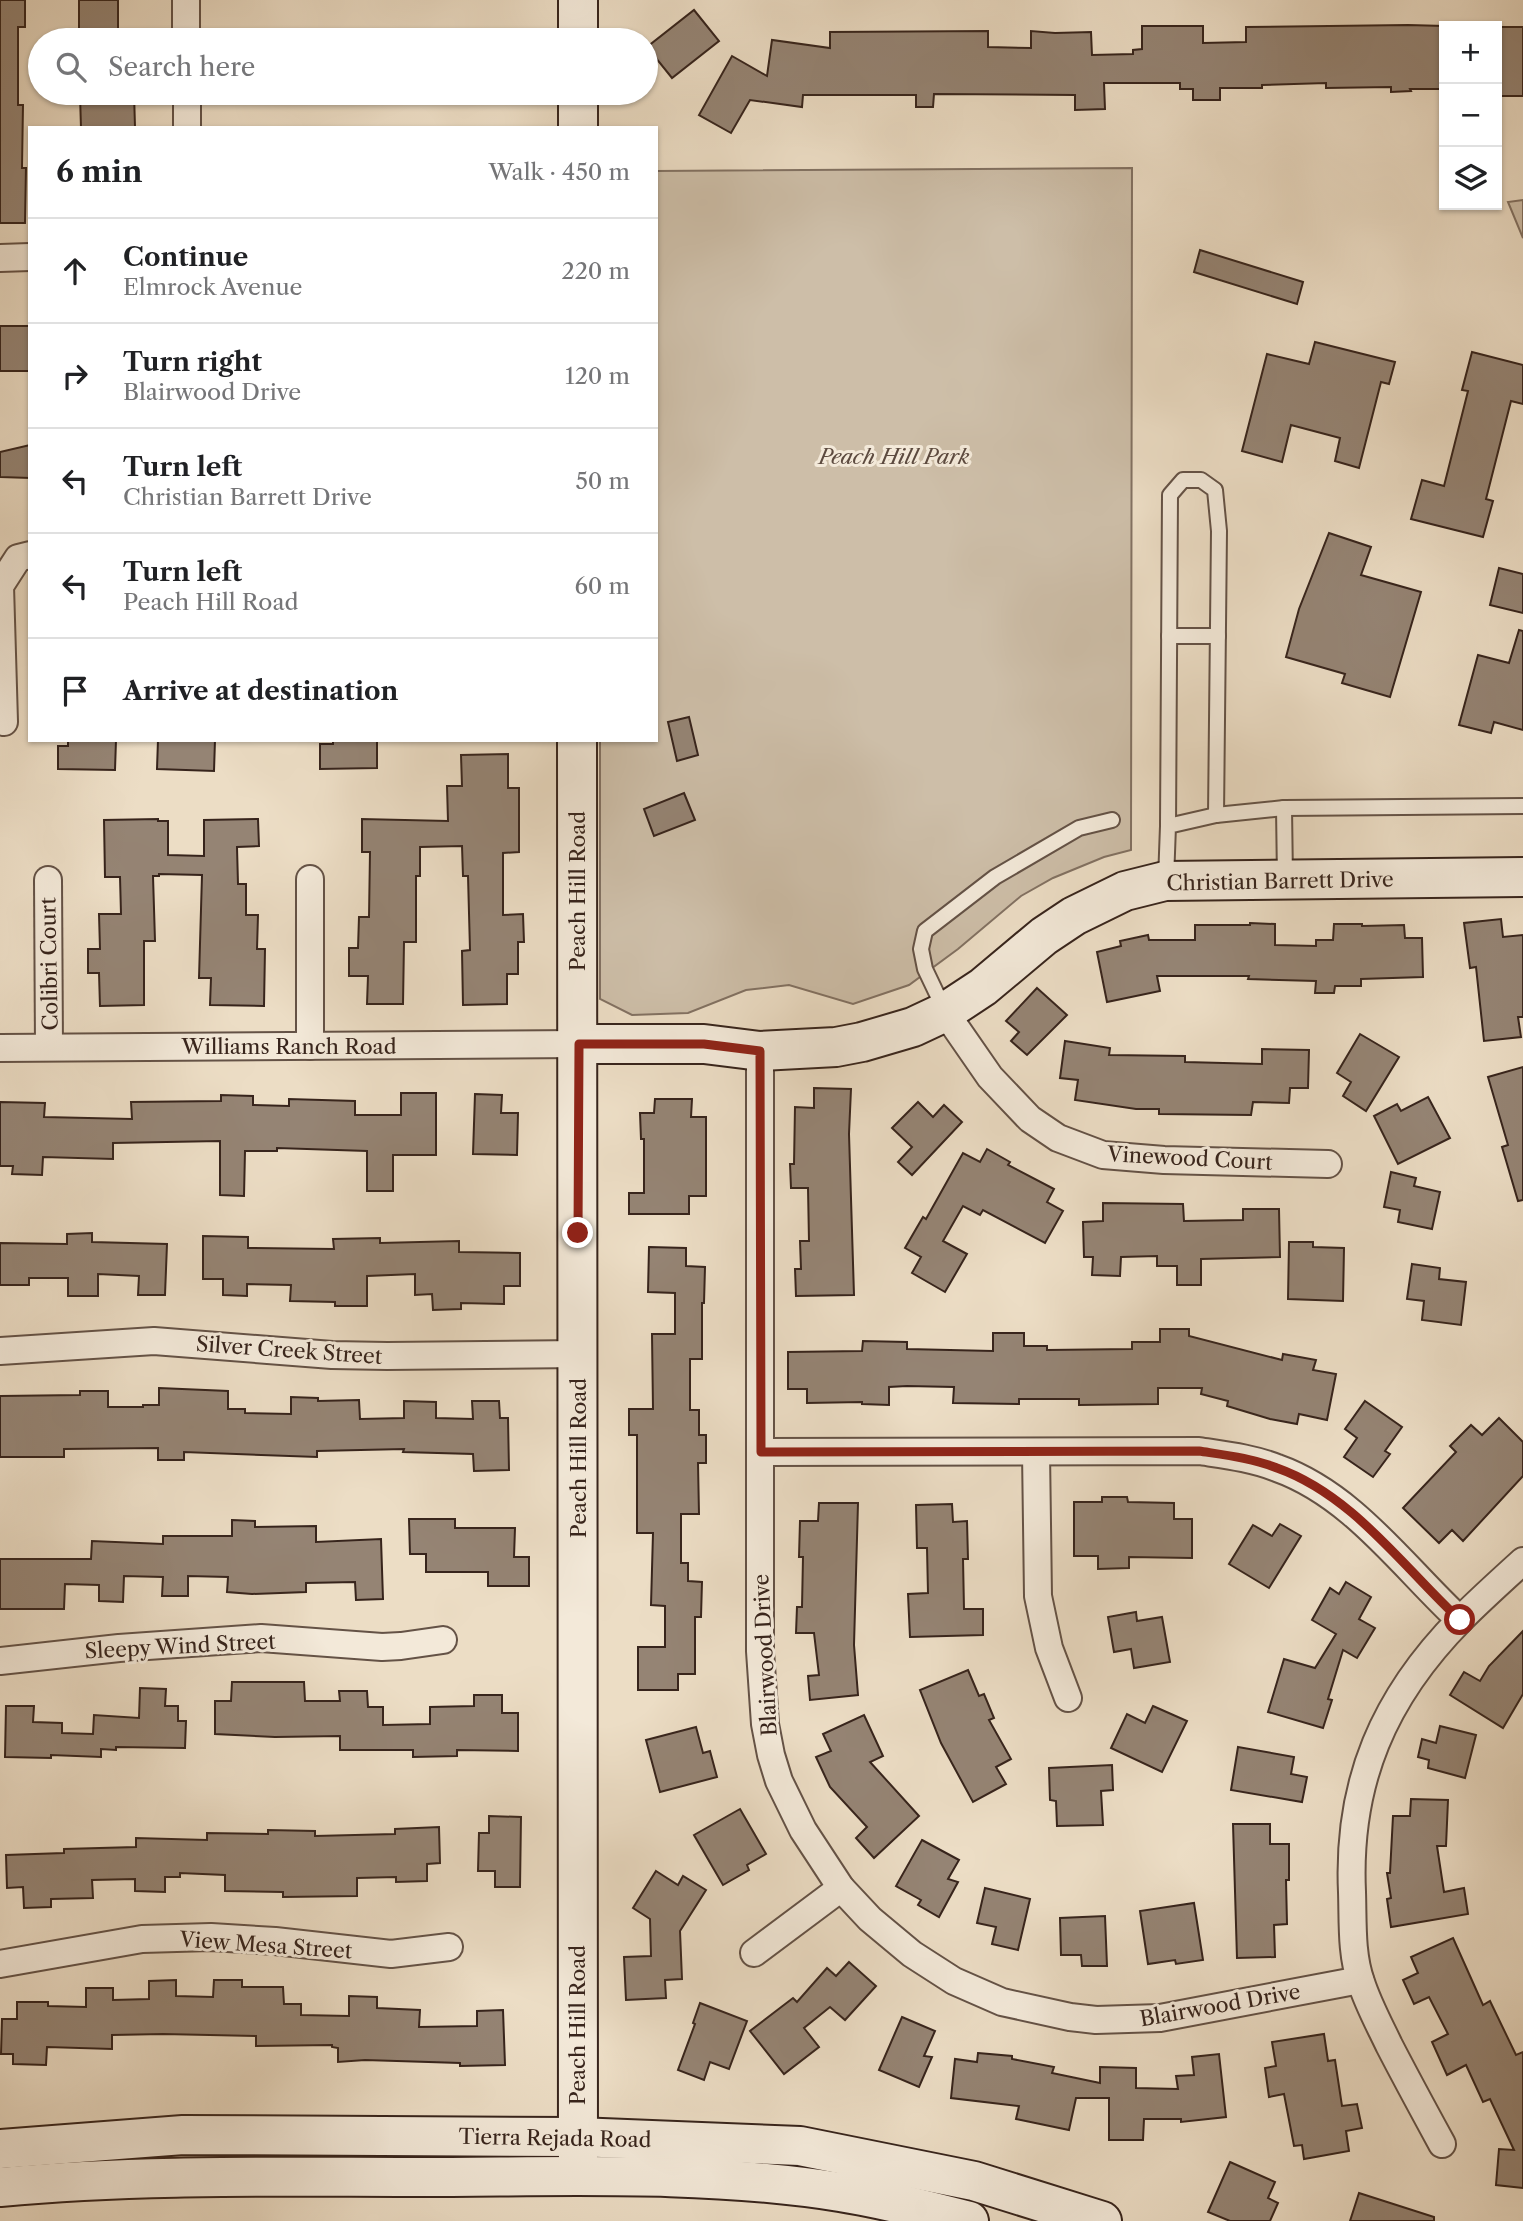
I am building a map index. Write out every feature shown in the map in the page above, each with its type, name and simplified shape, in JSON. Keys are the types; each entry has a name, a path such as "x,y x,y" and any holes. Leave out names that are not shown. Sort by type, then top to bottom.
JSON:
{"street":[{"path":"186,0 186,28"},
{"path":"578,0 578,28"},
{"path":"187,105 187,126"},
{"path":"578,105 578,126"},
{"path":"0,258 28,257"},
{"path":"4,722 0,586 18,558 28,556"},
{"name":"Peach Hill Road","path":"577,742 578,2176"},
{"name":"Christian Barrett Drive","path":"579,1044 704,1044 760,1051 836,1047 862,1042 914,1027 945,1012 983,987 1044,936 1074,916 1125,891 1166,881 1523,877"},
{"path":"310,879 310,1045"},
{"name":"Colibri Court","path":"48,880 49,1047"},
{"name":"Vinewood Court","path":"945,1012 990,1077 1030,1119 1058,1138 1103,1155 1164,1160 1328,1164"},
{"name":"Williams Ranch Road","path":"0,1048 579,1044"},
{"name":"Blairwood Drive","path":"760,1051 760,1651 765,1724 779,1780 803,1830 841,1888 870,1919 912,1954 954,1982 1002,2002 1096,2021 1160,2018 1360,1980"},
{"name":"Silver Creek Street","path":"0,1351 154,1341 346,1355 579,1354"},
{"path":"761,1452 1199,1451 1247,1459 1278,1468 1308,1483 1359,1518 1460,1620"},
{"path":"1036,1452 1038,1596 1049,1648 1068,1698"},
{"path":"1442,2144 1371,2008 1360,1980 1353,1934 1351,1874 1356,1808 1368,1761 1395,1703 1420,1667 1460,1620 1523,1561"},
{"name":"Sleepy Wind Street","path":"0,1661 119,1648 261,1638 382,1647 443,1640"},
{"path":"754,1953 841,1888"},
{"name":"View Mesa Street","path":"0,1964 107,1944 156,1939 212,1937 275,1941 391,1954 449,1947"},
{"name":"Tierra Rejada Road","path":"0,2149 183,2135 577,2137 800,2146 974,2180 1102,2221"},
{"name":"Tierra Rejada Road","path":"0,2187 145,2177 578,2176 725,2180 839,2192 923,2208 969,2221"}],"lane":[{"path":"1166,881 1170,495 1183,480 1201,480 1215,490 1219,531 1216,816"},
{"path":"1169,636 1218,636"},
{"path":"1168,826 1216,816 1284,808 1523,806"},
{"path":"1284,808 1284,879"},
{"path":"945,1012 925,969 921,949 925,931 995,877 1079,828 1112,820"}],"green space":[{"name":"Peach Hill Park","path":"1132,168 1131,850 1104,857 1053,878 1021,896 958,949 909,985 853,1004 789,985 746,990 688,1013 632,1015 600,999 600,742 658,742 658,171"},
{"path":"1523,200 1523,238 1508,202"}],"building":[{"path":"0,0 25,0 25,27 18,27 18,105 23,105 25,223 0,223"},
{"path":"79,0 118,0 118,28 79,28"},
{"path":"694,10 719,41 672,78 658,61 658,38"},
{"path":"1142,26 1203,26 1203,43 1246,42 1246,27 1439,26 1439,89 1391,92 1391,87 1326,88 1326,83 1262,85 1262,88 1220,88 1220,100 1193,100 1193,89 1180,89 1180,83 1104,83 1105,109 1075,110 1075,95 934,94 933,107 916,107 916,95 803,95 802,107 750,100 731,133 699,115 732,56 767,76 772,40 830,48 830,32 988,31 988,47 1031,48 1031,31 1091,32 1092,55 1133,54 1133,50 1142,49"},
{"path":"1502,27 1523,27 1523,96 1502,96"},
{"path":"80,105 134,105 135,126 81,126"},
{"path":"1200,250 1303,282 1297,304 1194,272"},
{"path":"0,326 28,326 28,371 0,371"},
{"path":"1315,342 1395,362 1389,384 1381,382 1359,468 1335,461 1340,438 1291,425 1282,462 1242,451 1267,354 1309,364"},
{"path":"1472,352 1523,365 1523,404 1511,401 1486,499 1493,501 1483,537 1411,519 1422,480 1444,486 1468,391 1462,390"},
{"path":"28,445 28,478 0,477 0,452"},
{"path":"1329,533 1371,547 1361,575 1421,592 1390,697 1342,683 1345,674 1286,657 1299,609"},
{"path":"1499,568 1523,574 1523,613 1490,605"},
{"path":"1519,630 1523,631 1523,730 1494,722 1491,733 1459,725 1478,655 1509,663"},
{"path":"689,717 698,755 677,761 668,722"},
{"path":"68,742 116,742 115,770 58,769 58,746 68,746"},
{"path":"158,742 215,742 214,771 157,769"},
{"path":"377,742 377,768 320,769 320,744"},
{"path":"508,754 508,788 519,788 519,852 503,853 503,915 523,914 524,942 518,942 518,974 507,974 507,1004 463,1005 462,951 470,950 468,876 463,876 462,846 420,847 420,876 416,876 416,942 404,942 403,1004 367,1004 368,976 349,976 349,948 358,948 359,917 369,917 370,852 362,852 362,819 448,821 447,786 462,786 461,755"},
{"path":"684,793 695,820 654,836 644,809"},
{"path":"258,819 259,846 237,847 238,884 246,884 246,915 258,915 257,949 265,949 264,1006 210,1005 211,978 199,978 202,875 159,874 153,876 155,941 144,941 144,1005 100,1006 99,973 88,973 88,949 100,949 99,914 121,914 120,877 105,877 104,820 168,821 168,855 204,856 204,820"},
{"path":"1501,919 1503,937 1523,935 1523,1017 1518,1017 1521,1037 1484,1041 1476,967 1470,968 1464,923"},
{"path":"1275,924 1275,945 1316,946 1316,940 1333,940 1334,924 1404,925 1405,938 1422,938 1423,977 1361,979 1361,986 1335,986 1334,993 1315,993 1316,981 1248,979 1249,976 1157,976 1160,991 1107,1002 1097,952 1121,946 1120,941 1148,935 1149,940 1195,940 1195,925"},
{"path":"1037,988 1067,1015 1027,1055 1011,1041 1019,1032 1006,1021"},
{"path":"1360,1034 1399,1057 1366,1111 1343,1096 1351,1082 1337,1073"},
{"path":"1065,1041 1110,1048 1109,1055 1185,1056 1185,1062 1262,1064 1262,1049 1309,1050 1308,1088 1290,1088 1289,1103 1253,1102 1251,1115 1159,1114 1159,1109 1136,1109 1075,1100 1078,1080 1060,1078"},
{"path":"1523,1067 1523,1200 1518,1201 1502,1147 1508,1145 1488,1077"},
{"path":"814,1088 851,1089 849,1134 854,1295 796,1296 795,1269 801,1269 800,1241 809,1241 808,1188 791,1188 790,1164 794,1164 795,1107 814,1108"},
{"path":"401,1093 436,1093 436,1155 393,1155 393,1191 367,1191 367,1151 277,1148 277,1151 245,1151 244,1196 220,1195 220,1141 113,1143 113,1159 43,1157 42,1175 12,1174 13,1166 0,1166 0,1102 45,1103 44,1117 132,1119 131,1102 221,1101 221,1095 253,1096 253,1105 289,1106 289,1099 355,1101 355,1115 401,1115"},
{"path":"475,1094 502,1095 501,1113 518,1113 517,1155 473,1154"},
{"path":"1428,1097 1450,1138 1398,1164 1374,1116 1397,1104 1401,1111"},
{"path":"655,1099 692,1099 691,1117 706,1117 706,1196 689,1196 689,1214 629,1214 629,1193 644,1193 644,1139 641,1139 640,1113 654,1113"},
{"path":"918,1102 933,1117 944,1105 962,1122 912,1175 898,1162 912,1147 892,1128"},
{"path":"987,1149 1010,1162 1008,1165 1054,1189 1047,1202 1063,1211 1045,1243 983,1210 980,1215 963,1206 943,1241 967,1254 945,1292 912,1273 921,1257 905,1248 923,1217 926,1219 963,1153 980,1162"},
{"path":"1391,1172 1416,1178 1414,1186 1440,1192 1432,1229 1398,1222 1400,1210 1384,1207"},
{"path":"1103,1203 1183,1204 1184,1221 1243,1220 1243,1209 1279,1209 1280,1257 1201,1259 1201,1285 1177,1285 1177,1266 1157,1266 1157,1256 1121,1257 1120,1276 1092,1275 1093,1257 1084,1257 1083,1222 1103,1221"},
{"path":"92,1233 92,1242 167,1244 165,1295 138,1295 139,1276 98,1274 98,1296 68,1296 68,1278 29,1278 29,1285 0,1285 0,1243 67,1244 67,1234"},
{"path":"203,1236 248,1237 248,1248 334,1249 333,1239 380,1238 380,1243 459,1241 459,1252 520,1253 520,1286 504,1286 504,1304 461,1303 461,1309 433,1310 432,1294 415,1295 415,1274 367,1276 367,1306 290,1301 291,1285 247,1284 247,1296 223,1295 223,1279 203,1279"},
{"path":"1289,1242 1313,1242 1313,1247 1344,1248 1343,1301 1288,1299"},
{"path":"649,1247 686,1248 686,1266 705,1267 702,1359 690,1359 690,1410 699,1410 699,1435 706,1435 706,1463 698,1463 699,1514 681,1514 681,1563 688,1563 688,1581 702,1582 701,1617 695,1617 695,1674 678,1674 678,1690 638,1690 638,1647 665,1647 665,1606 651,1605 653,1533 637,1533 637,1435 629,1435 629,1409 653,1409 652,1334 675,1334 675,1293 648,1292"},
{"path":"1412,1264 1440,1268 1439,1279 1466,1282 1461,1325 1422,1320 1424,1301 1407,1299"},
{"path":"1160,1329 1189,1329 1189,1336 1282,1360 1283,1354 1316,1360 1313,1370 1336,1374 1327,1420 1299,1414 1297,1424 1270,1419 1227,1406 1228,1401 1201,1394 1202,1388 1158,1388 1158,1404 1079,1405 1079,1399 1019,1399 1019,1404 953,1403 954,1387 907,1386 889,1387 889,1405 862,1402 807,1403 807,1389 788,1389 788,1352 862,1351 863,1341 907,1342 907,1349 993,1351 993,1333 1024,1333 1024,1346 1047,1346 1047,1350 1132,1349 1132,1342 1160,1342"},
{"path":"159,1388 228,1391 228,1409 245,1409 245,1413 291,1414 291,1397 318,1398 318,1401 359,1400 360,1419 404,1418 404,1401 436,1402 436,1418 473,1419 472,1401 499,1401 500,1418 508,1418 509,1470 474,1471 473,1454 403,1452 404,1449 317,1451 317,1457 184,1452 184,1460 158,1460 158,1448 64,1449 64,1457 0,1457 0,1396 80,1395 80,1391 108,1391 108,1407 143,1407 159,1405"},
{"path":"1365,1401 1402,1427 1385,1451 1390,1454 1373,1477 1344,1457 1357,1438 1345,1429"},
{"path":"1499,1418 1523,1442 1523,1476 1463,1541 1452,1530 1439,1543 1403,1508 1456,1452 1450,1446 1471,1425 1482,1435"},
{"path":"1102,1497 1127,1497 1128,1502 1174,1503 1174,1519 1192,1519 1192,1558 1129,1557 1129,1568 1098,1569 1098,1556 1074,1556 1074,1502 1102,1502"},
{"path":"819,1503 858,1503 854,1645 858,1695 810,1700 808,1676 819,1675 814,1633 796,1633 797,1607 802,1607 803,1557 799,1557 800,1521 818,1521"},
{"path":"952,1504 953,1522 967,1521 968,1559 963,1559 964,1609 983,1609 983,1635 910,1637 908,1594 928,1593 927,1548 917,1548 916,1505"},
{"path":"409,1519 455,1519 455,1528 515,1528 514,1557 529,1557 529,1586 488,1586 488,1572 426,1572 426,1554 410,1554"},
{"path":"232,1520 255,1521 255,1527 316,1526 316,1542 381,1539 383,1599 356,1600 355,1582 306,1583 306,1592 252,1594 227,1592 228,1577 188,1576 188,1596 162,1596 163,1577 124,1576 123,1602 99,1601 99,1585 65,1584 64,1609 0,1609 0,1559 91,1559 92,1541 163,1544 163,1536 232,1536"},
{"path":"1280,1524 1301,1536 1269,1588 1229,1564 1253,1525 1272,1536"},
{"path":"1346,1582 1371,1597 1359,1619 1375,1628 1357,1658 1343,1650 1328,1699 1332,1700 1323,1728 1268,1712 1284,1659 1315,1668 1336,1634 1312,1620 1330,1588 1339,1594"},
{"path":"1136,1612 1137,1621 1162,1617 1170,1662 1134,1668 1131,1649 1114,1652 1108,1617"},
{"path":"1523,1631 1523,1694 1503,1728 1450,1695 1464,1672 1480,1681 1489,1666"},
{"path":"968,1670 979,1696 984,1694 994,1718 989,1720 1011,1759 996,1767 1006,1784 973,1802 941,1743 920,1690"},
{"path":"232,1682 304,1682 305,1701 340,1701 339,1691 367,1691 368,1707 383,1707 383,1725 430,1724 430,1707 474,1706 474,1695 502,1695 502,1713 518,1713 518,1751 457,1750 457,1756 413,1757 413,1750 340,1750 340,1736 215,1734 215,1701 231,1701"},
{"path":"140,1688 166,1689 165,1706 178,1706 178,1721 186,1721 185,1748 116,1747 116,1750 101,1749 101,1757 5,1757 6,1706 34,1706 33,1722 62,1723 62,1733 93,1734 94,1715 139,1718"},
{"path":"1153,1706 1187,1721 1162,1772 1111,1748 1127,1714 1145,1723"},
{"path":"864,1715 883,1756 870,1762 919,1816 874,1858 856,1838 867,1827 830,1787 816,1757 831,1751 823,1734"},
{"path":"1440,1726 1476,1735 1465,1778 1428,1768 1429,1760 1418,1757 1422,1739 1436,1743"},
{"path":"696,1727 703,1753 710,1751 717,1777 660,1792 646,1740"},
{"path":"1238,1747 1294,1757 1291,1774 1307,1777 1302,1802 1231,1790"},
{"path":"1112,1765 1113,1790 1101,1791 1103,1825 1057,1826 1056,1801 1050,1800 1049,1768"},
{"path":"1411,1799 1448,1800 1446,1846 1437,1846 1444,1892 1464,1888 1468,1914 1391,1927 1387,1899 1391,1898 1387,1873 1390,1873 1393,1816 1410,1816"},
{"path":"740,1809 766,1854 747,1865 749,1870 723,1885 694,1835"},
{"path":"489,1816 521,1817 520,1887 495,1887 495,1871 478,1871 479,1833 489,1833"},
{"path":"1233,1824 1270,1824 1270,1844 1289,1844 1287,1924 1274,1925 1275,1957 1237,1958"},
{"path":"439,1827 440,1863 427,1864 427,1881 396,1882 396,1877 357,1878 357,1896 283,1897 283,1892 225,1891 225,1875 180,1873 180,1877 165,1877 165,1892 135,1891 135,1879 92,1880 93,1898 51,1899 51,1907 24,1908 23,1887 7,1888 6,1855 64,1853 64,1849 136,1847 136,1838 207,1840 207,1833 268,1834 268,1830 315,1831 315,1836 395,1834 395,1829"},
{"path":"922,1840 959,1860 948,1879 958,1882 939,1917 918,1905 921,1900 896,1886"},
{"path":"656,1871 678,1885 683,1876 706,1890 680,1931 682,1979 665,1980 666,1998 626,2000 624,1957 651,1956 650,1919 633,1908"},
{"path":"985,1888 1030,1899 1018,1950 992,1944 996,1927 977,1923"},
{"path":"1194,1903 1203,1960 1148,1964 1140,1911"},
{"path":"1105,1916 1107,1966 1082,1966 1081,1955 1061,1955 1060,1918"},
{"path":"1453,1938 1483,2005 1490,2001 1516,2055 1523,2052 1523,2188 1496,2185 1499,2149 1514,2150 1490,2099 1483,2102 1466,2065 1447,2075 1432,2042 1448,2034 1429,1997 1414,2004 1403,1980 1418,1973 1411,1957"},
{"path":"849,1962 876,1986 845,2020 830,2007 804,2028 819,2047 784,2074 750,2031 793,1998 797,2002 827,1968 836,1976"},
{"path":"176,1980 176,1996 213,1997 214,1980 242,1980 242,1987 283,1987 284,2004 301,2004 301,2015 349,2016 349,1996 377,1997 377,2008 420,2010 419,2027 477,2026 477,2011 503,2010 505,2065 460,2066 460,2063 365,2060 338,2062 338,2048 332,2045 256,2046 256,2036 112,2035 112,2049 47,2047 46,2065 13,2064 13,2054 1,2054 2,2019 17,2019 17,2002 48,2002 48,2006 86,2007 86,1988 113,1988 113,2000 149,1999 149,1981"},
{"path":"700,2003 747,2021 729,2069 710,2062 704,2080 678,2070"},
{"path":"902,2017 935,2031 924,2056 932,2057 919,2087 879,2070"},
{"path":"1324,2034 1328,2061 1335,2060 1342,2106 1357,2104 1362,2128 1346,2131 1349,2151 1304,2159 1302,2145 1294,2146 1284,2094 1269,2097 1265,2068 1276,2066 1272,2042"},
{"path":"978,2053 1012,2056 1012,2059 1054,2067 1052,2073 1100,2083 1100,2067 1136,2068 1136,2088 1178,2089 1176,2076 1194,2075 1192,2057 1219,2054 1226,2117 1181,2122 1181,2119 1144,2119 1143,2140 1109,2140 1109,2098 1076,2098 1069,2130 1016,2119 1019,2106 951,2098 955,2059 977,2062"},
{"path":"1230,2162 1275,2182 1268,2198 1278,2203 1270,2221 1230,2221 1208,2212"},
{"path":"1359,2193 1434,2217 1434,2221 1350,2221"}],"route":[{"path":"578,1233 579,1044 704,1044 760,1051 761,1452 1199,1451 1247,1459 1278,1468 1308,1483 1359,1518 1460,1620"}]}
